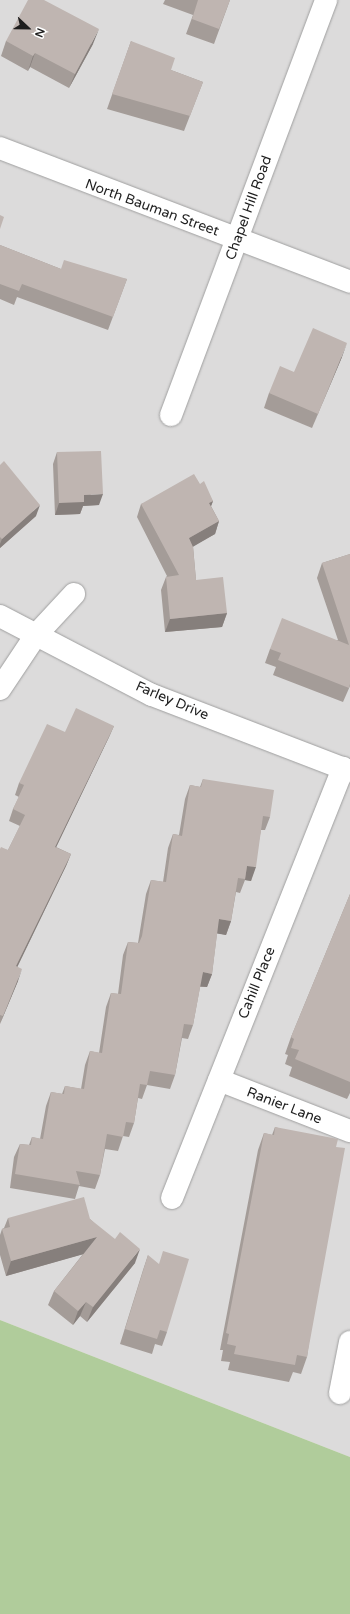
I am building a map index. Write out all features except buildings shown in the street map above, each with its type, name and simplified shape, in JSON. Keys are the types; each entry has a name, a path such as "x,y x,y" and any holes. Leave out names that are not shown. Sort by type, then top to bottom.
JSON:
{"street":[{"name":"Chapel Hill Road","path":"171,415 238,240 326,0"},
{"name":"North Bauman Street","path":"0,148 350,282"},
{"path":"0,689 36,635 74,594"},
{"name":"Farley Drive","path":"0,616 152,694 347,770"},
{"name":"Cahill Place","path":"172,1198 347,770"},
{"name":"Ranier Lane","path":"219,1080 350,1131"},
{"path":"340,1393 350,1342"}],"shaded area":[{"path":"0,0 350,0 350,1457 0,1320"}],"green space":[{"path":"0,1320 350,1457 350,1614 0,1614"}]}
